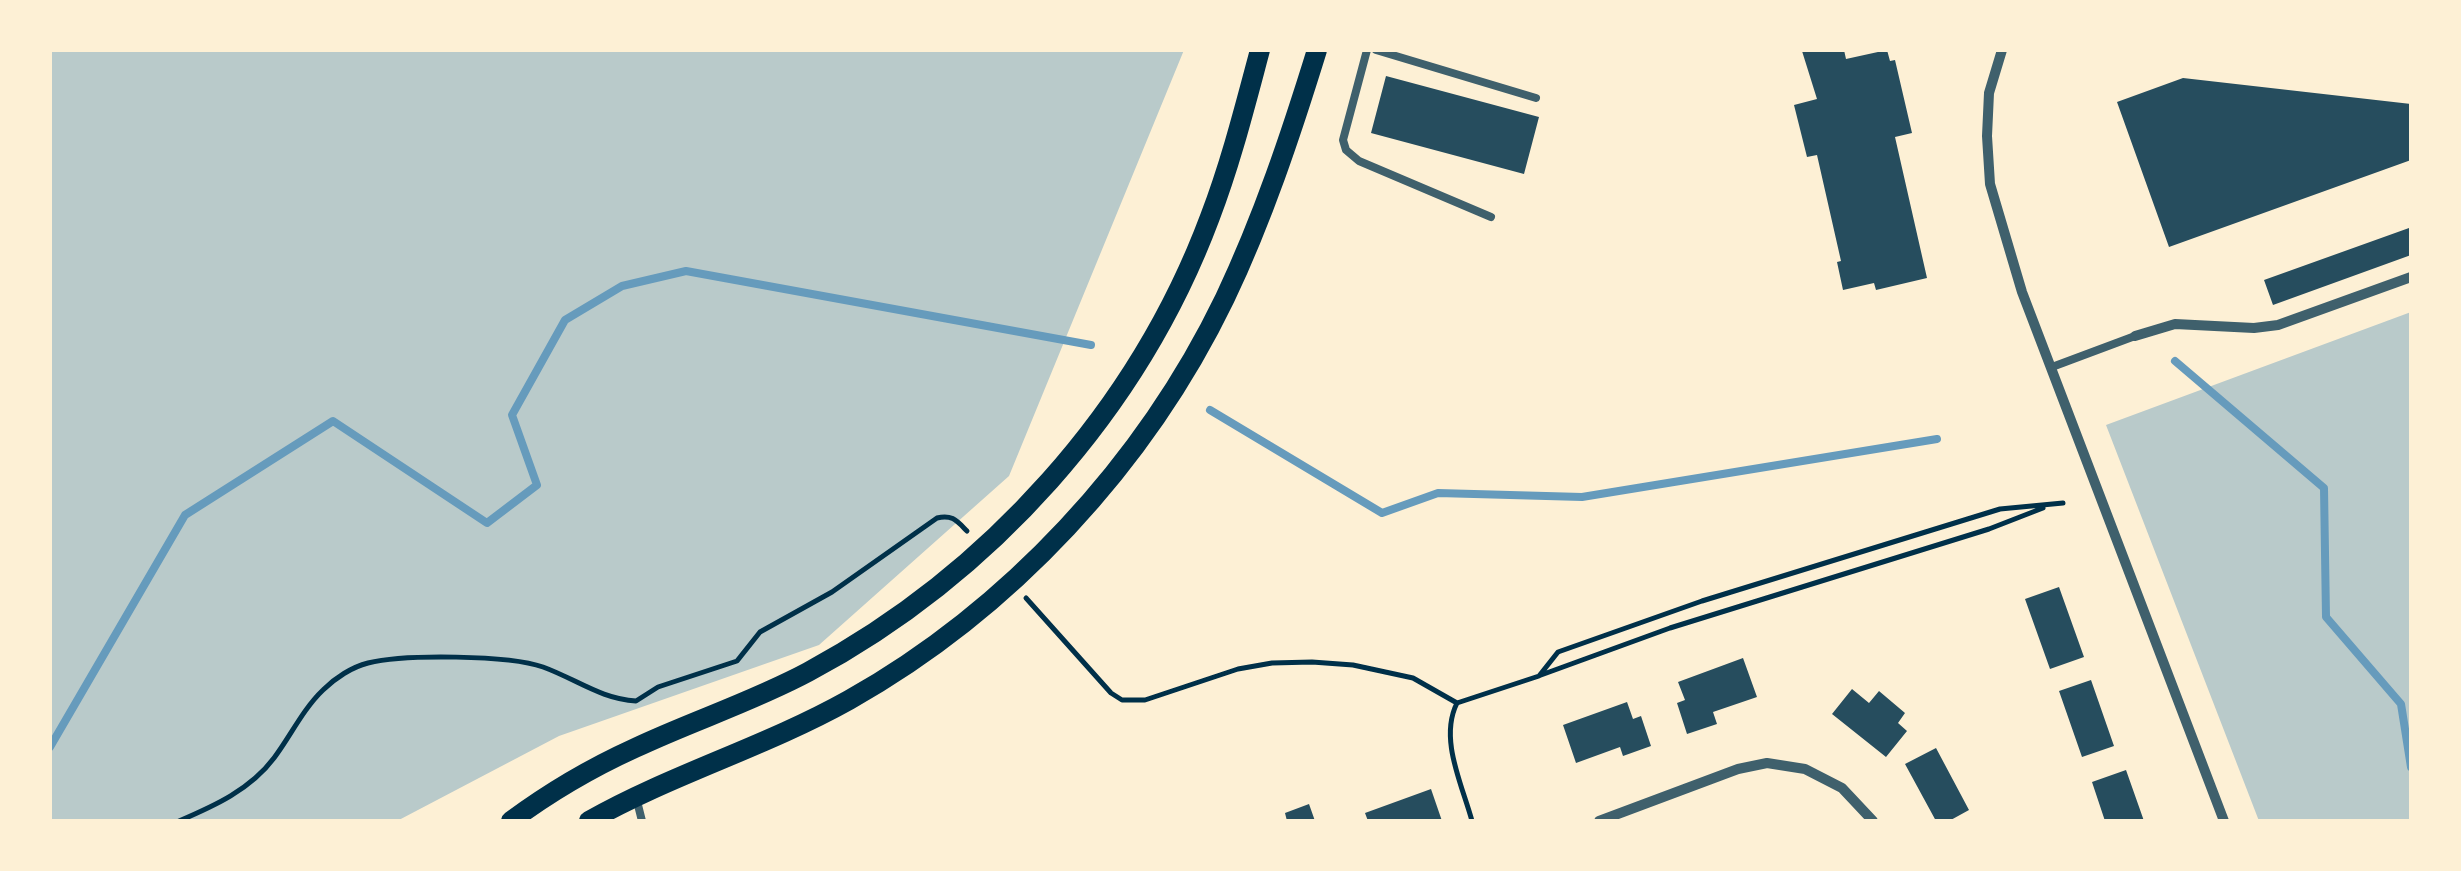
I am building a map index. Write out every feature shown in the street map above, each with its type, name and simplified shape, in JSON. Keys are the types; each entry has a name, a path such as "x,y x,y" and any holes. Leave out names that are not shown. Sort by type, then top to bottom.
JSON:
{"main road":[{"path":"511,821 584,772 753,699 864,641 956,572 1044,488 1105,411 1160,326 1210,218 1260,50"},
{"path":"589,821 636,796 810,721 854,697 930,648 1054,541 1142,434 1217,313 1292,130 1318,50"}],"street":[{"path":"2002,50 1990,93 1986,136 1990,184 2022,292 2224,821"},
{"path":"2135,336 2175,324 2254,328 2278,325 2411,276"},
{"path":"1600,821 1738,769 1767,763 1805,769 1842,788 1873,821"}],"lane":[{"path":"1367,50 1343,140 1346,150 1359,161 1491,217"},
{"path":"1376,50 1536,98"},
{"path":"2052,367 2135,336"},
{"path":"636,796 642,821"}],"path":[{"path":"1472,821 1450,740 1448,721 1457,703 1670,628 1988,530 2064,502"},
{"path":"1538,676 1558,652 1702,601 2000,509 2048,506"},
{"path":"179,821 242,789 270,763 321,691 344,673 368,663 408,659 510,660 542,667 600,694 636,701 658,687 737,661 760,632 832,592 937,518 955,519 972,537"},
{"path":"1024,596 1111,693 1122,700 1145,700 1238,670 1312,662 1414,678 1457,703"}],"shaded area":[{"path":"50,50 1184,50 1009,476 819,645 559,736 397,821 50,821"},
{"path":"2411,312 2411,821 2259,821 2106,425"}],"building":[{"path":"1844,50 1846,59 1887,50 1890,61 1895,60 1912,133 1895,137 1927,278 1876,290 1874,283 1843,290 1837,262 1841,261 1817,155 1807,157 1794,105 1817,99 1802,51"},
{"path":"1386,76 1539,117 1524,174 1371,133"},
{"path":"2183,78 2411,104 2411,160 2169,247 2117,102"},
{"path":"2409,228 2411,255 2273,305 2264,280"},
{"path":"2059,587 2084,657 2050,669 2025,599"},
{"path":"1743,658 1757,697 1713,712 1717,724 1687,734 1677,703 1685,700 1678,682"},
{"path":"2091,680 2114,746 2082,757 2059,691"},
{"path":"1852,689 1869,703 1879,691 1905,713 1898,723 1907,731 1886,757 1832,714"},
{"path":"1627,702 1633,719 1641,716 1651,746 1623,756 1620,747 1576,763 1563,725"},
{"path":"1936,748 1969,810 1949,821 1936,821 1905,764"},
{"path":"2126,770 2144,821 2105,821 2092,782"},
{"path":"1431,789 1442,821 1368,821 1365,813"},
{"path":"1309,804 1315,821 1287,821 1285,813"}],"waterway":[{"path":"50,747 185,515 333,421 487,523 537,485 512,415 565,320 622,286 686,271 1091,345"},
{"path":"2175,361 2324,488 2326,617 2401,704 2411,767"},
{"path":"1210,410 1382,513 1438,493 1582,497 1937,439"}]}
